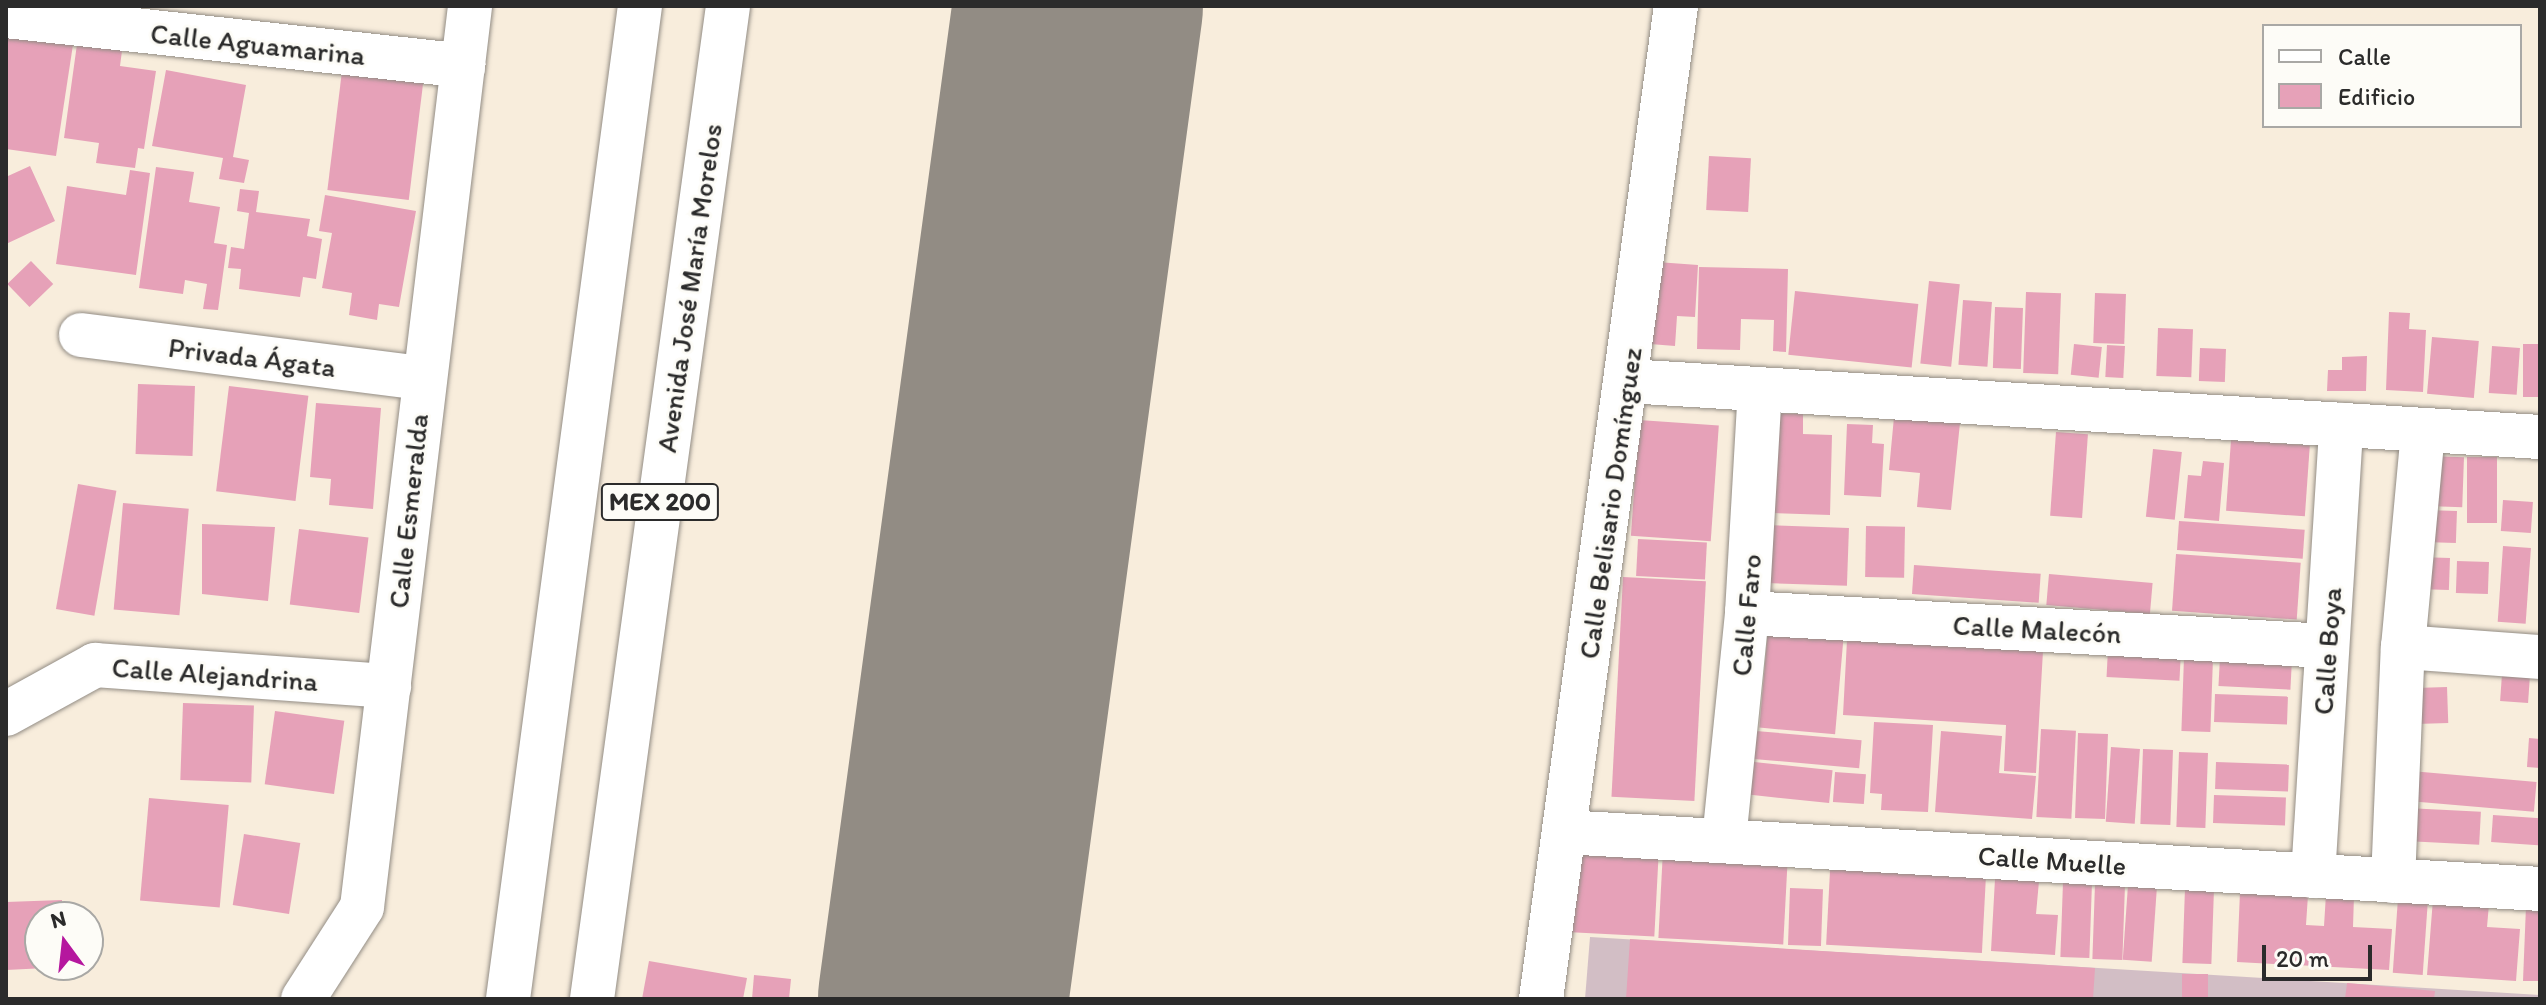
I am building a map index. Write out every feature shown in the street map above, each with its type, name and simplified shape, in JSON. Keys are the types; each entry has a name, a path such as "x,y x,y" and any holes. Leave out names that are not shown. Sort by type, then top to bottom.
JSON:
{"main road":[{"name":"Calle Esmeralda","path":"303,999 362,907 470,6"},
{"name":"MEX 200","path":"508,999 640,6"},
{"name":"Avenida José María Morelos","path":"592,999 728,6"},
{"name":"Calle Belisario Domínguez","path":"1541,999 1676,6"},
{"name":"Calle Aguamarina","path":"6,16 463,66"},
{"name":"Privada Ágata","path":"81,335 423,378"},
{"path":"1627,381 2540,437"},
{"name":"Calle Faro","path":"1724,840 1747,613 1760,389"},
{"name":"Calle Boya","path":"2313,876 2341,425"},
{"path":"2393,881 2403,647 2423,430"},
{"name":"Calle Malecón","path":"1747,613 2327,646"},
{"path":"2403,647 2540,657"},
{"name":"Calle Alejandrina","path":"6,714 95,665 389,686"},
{"name":"Calle Muelle","path":"1564,832 2540,889"}],"shaded area":[{"path":"1590,937 2540,995 2540,999 1585,999"}],"building":[{"path":"6,29 74,38 56,156 6,149"},
{"path":"78,37 123,43 120,66 156,71 144,149 138,148 135,168 96,163 99,143 64,138"},
{"path":"166,70 246,85 233,157 249,160 244,183 219,179 223,158 152,146"},
{"path":"342,71 423,81 409,200 327,190"},
{"path":"1709,156 1751,158 1748,212 1706,210"},
{"path":"30,166 55,221 6,244 6,171 8,176"},
{"path":"156,167 194,172 189,202 220,207 214,243 227,245 218,310 203,309 207,284 185,280 183,294 139,288"},
{"path":"130,170 150,173 136,275 56,264 67,186 126,195"},
{"path":"240,189 259,191 256,212 310,219 307,236 322,239 316,279 303,277 300,297 239,289 241,269 228,268 231,247 244,249 249,213 237,211"},
{"path":"325,195 416,211 399,307 379,304 377,320 349,315 352,293 322,288 332,233 319,231"},
{"path":"31,261 53,284 29,307 7,284"},
{"path":"1657,262 1698,265 1695,317 1677,316 1675,346 1650,344"},
{"path":"1699,267 1788,269 1786,352 1773,351 1774,320 1741,319 1740,350 1697,349"},
{"path":"1929,281 1960,284 1951,367 1920,364"},
{"path":"1795,291 1918,304 1912,368 1788,355"},
{"path":"2026,292 2061,293 2058,374 2023,373"},
{"path":"2095,293 2126,294 2124,344 2093,343"},
{"path":"1963,300 1992,302 1987,367 1958,365"},
{"path":"1995,307 2023,308 2021,369 1993,368"},
{"path":"2389,312 2410,313 2409,329 2426,330 2423,392 2386,390"},
{"path":"2158,328 2193,329 2191,377 2156,376"},
{"path":"2432,337 2479,341 2474,398 2427,394"},
{"path":"2074,344 2102,347 2099,378 2071,375"},
{"path":"2523,344 2540,344 2540,397 2523,397"},
{"path":"2107,345 2125,346 2123,378 2105,377"},
{"path":"2492,346 2520,348 2517,395 2489,393"},
{"path":"2200,348 2226,349 2225,382 2199,381"},
{"path":"2367,356 2366,391 2327,391 2328,370 2342,370 2342,357"},
{"path":"138,384 195,386 193,456 136,454"},
{"path":"229,386 308,396 295,501 216,491"},
{"path":"316,403 381,408 373,509 329,505 331,479 310,477"},
{"path":"1773,413 1803,414 1803,434 1832,435 1830,515 1770,513"},
{"path":"1894,417 1960,423 1951,510 1917,507 1920,473 1889,470"},
{"path":"1639,420 1719,426 1711,541 1631,536"},
{"path":"1847,424 1873,425 1872,443 1884,444 1881,497 1844,495"},
{"path":"2056,432 2088,434 2082,518 2050,516"},
{"path":"2231,440 2310,446 2305,516 2226,511"},
{"path":"2153,449 2182,452 2175,520 2146,517"},
{"path":"2429,456 2464,457 2462,507 2427,506"},
{"path":"2467,457 2497,457 2497,523 2467,523"},
{"path":"2203,461 2224,463 2219,521 2184,518 2188,475 2201,476"},
{"path":"78,484 116,491 94,616 56,609"},
{"path":"2503,500 2533,502 2531,533 2501,531"},
{"path":"123,503 189,509 179,615 114,610"},
{"path":"2425,510 2457,511 2456,543 2424,542"},
{"path":"2179,521 2305,530 2303,559 2177,550"},
{"path":"202,524 275,527 268,601 202,594"},
{"path":"1766,525 1849,528 1847,586 1764,583"},
{"path":"1866,526 1905,527 1904,578 1865,577"},
{"path":"299,529 368,538 359,613 290,604"},
{"path":"1638,539 1707,543 1705,580 1636,576"},
{"path":"2503,546 2531,548 2526,624 2498,622"},
{"path":"2176,554 2301,563 2297,620 2172,611"},
{"path":"2418,557 2450,558 2449,590 2417,589"},
{"path":"2457,561 2489,562 2488,594 2456,593"},
{"path":"1914,565 2041,574 2039,603 1912,594"},
{"path":"2049,574 2153,583 2150,614 2046,605"},
{"path":"1623,577 1706,581 1694,801 1611,797"},
{"path":"1768,629 1844,636 1835,734 1759,728"},
{"path":"1847,640 2043,651 2036,773 2004,771 2006,725 1843,715"},
{"path":"2108,649 2181,653 2179,681 2107,677"},
{"path":"2184,657 2213,658 2210,732 2181,731"},
{"path":"2220,657 2292,661 2290,690 2218,686"},
{"path":"2502,674 2530,676 2528,703 2500,701"},
{"path":"2447,687 2448,723 2416,724 2415,688"},
{"path":"2215,694 2288,697 2287,725 2214,722"},
{"path":"183,703 254,705 251,782 180,780"},
{"path":"275,711 344,721 334,794 265,784"},
{"path":"1874,722 1933,725 1928,812 1881,810 1882,794 1870,793"},
{"path":"2041,729 2076,731 2071,819 2036,817"},
{"path":"1756,731 1862,740 1859,768 1754,759"},
{"path":"1941,731 2002,736 1999,773 2036,776 2032,819 1935,812"},
{"path":"2078,733 2108,734 2105,819 2075,818"},
{"path":"2529,738 2540,739 2540,768 2527,767"},
{"path":"2111,747 2140,749 2135,824 2106,822"},
{"path":"2143,749 2173,750 2170,825 2140,824"},
{"path":"2179,752 2208,753 2205,828 2176,827"},
{"path":"1754,762 1833,770 1829,803 1751,795"},
{"path":"2216,762 2289,765 2288,792 2215,789"},
{"path":"2411,771 2537,782 2534,812 2408,801"},
{"path":"1835,772 1866,774 1864,804 1833,802"},
{"path":"2214,795 2286,798 2285,825 2213,823"},
{"path":"149,798 229,805 220,908 140,901"},
{"path":"2407,808 2481,812 2479,845 2405,841"},
{"path":"2493,815 2540,818 2538,845 2491,842"},
{"path":"244,834 300,843 289,914 233,905"},
{"path":"1571,845 1659,850 1654,936 1566,932"},
{"path":"1663,850 1788,857 1783,944 1658,938"},
{"path":"1831,852 1987,860 1982,953 1826,945"},
{"path":"1995,879 2039,881 2036,914 2058,915 2055,955 1991,951"},
{"path":"2063,882 2092,883 2089,958 2060,957"},
{"path":"2095,884 2125,885 2122,960 2092,959"},
{"path":"2128,885 2157,887 2152,962 2123,960"},
{"path":"1790,888 1823,889 1821,946 1788,945"},
{"path":"2185,888 2214,889 2211,964 2182,963"},
{"path":"2240,892 2308,895 2306,925 2324,926 2326,894 2354,896 2353,927 2392,929 2389,970 2237,962"},
{"path":"2398,898 2428,900 2423,975 2393,973"},
{"path":"2433,899 2489,904 2487,927 2520,929 2516,981 2427,975"},
{"path":"24,901 24,969 6,970 6,902"},
{"path":"2526,906 2540,906 2540,981 2523,981"},
{"path":"1630,939 2095,968 2093,999 1626,999"},
{"path":"649,961 747,978 743,999 642,999"},
{"path":"2182,974 2208,974 2208,999 2182,999"},
{"path":"754,975 791,979 789,999 752,999"},
{"path":"2347,983 2435,991 2434,999 2345,999"}],"runway":[{"path":"943,999 1078,6"}]}
